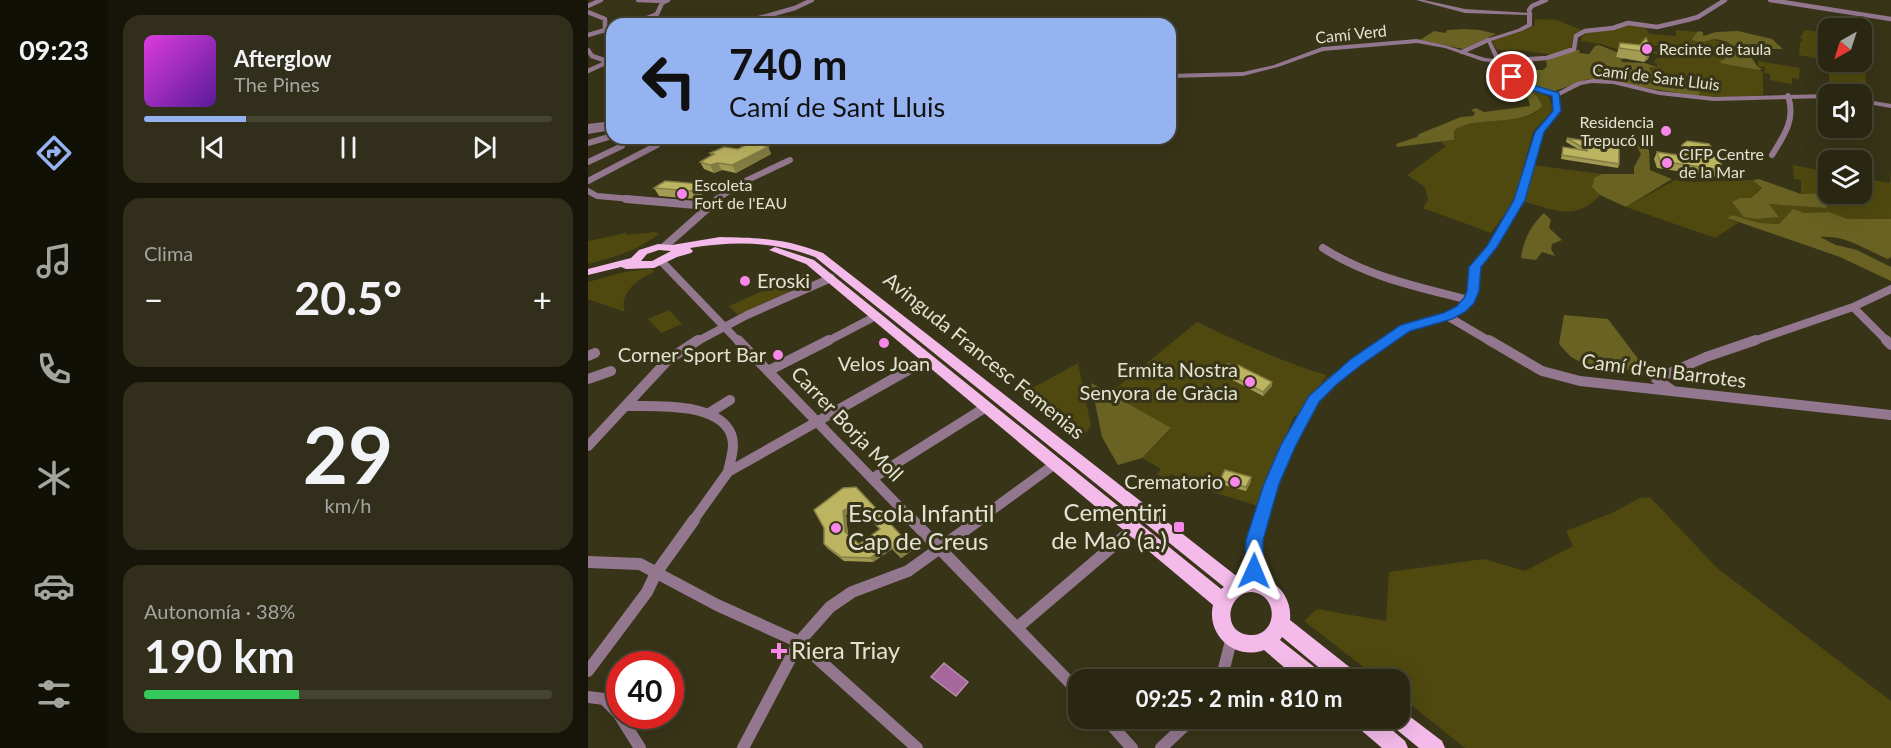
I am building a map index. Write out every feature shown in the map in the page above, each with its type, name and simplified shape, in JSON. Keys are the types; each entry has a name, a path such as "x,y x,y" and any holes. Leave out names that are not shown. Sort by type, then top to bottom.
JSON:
{"main road":[{"name":"Avinguda Francesc Femenias","path":"668,253 720,240 759,240 795,246 828,259 1237,587"},
{"name":"Avinguda Francesc Femenias","path":"668,253 714,248 766,249 810,262 1222,601"},
{"path":"588,272 635,262 646,266 668,253"},
{"path":"588,276 635,262"},
{"path":"1254,585 1263,587 1271,592 1281,606 1280,624 1275,633 1266,640 1255,643 1243,642 1232,637 1221,624 1222,601 1237,587 1254,585"},
{"path":"1280,624 1336,669"},
{"path":"1266,640 1302,669"},
{"path":"1410,728 1435,748"},
{"path":"1375,729 1398,748"}],"street":[{"path":"588,6 601,0"},
{"path":"638,0 666,1"},
{"path":"749,18 805,4 812,0"},
{"path":"1419,0 1465,11 1530,14"},
{"path":"1462,52 1500,35 1524,29 1530,25 1529,10 1532,6 1546,0"},
{"path":"1500,61 1552,58 1574,49 1576,36 1584,31 1613,28 1628,23 1657,27 1698,17 1725,0"},
{"path":"1770,0 1891,19"},
{"path":"647,18 657,14 666,1"},
{"path":"588,12 605,19 605,30 590,35 588,41"},
{"path":"1263,587 1254,571 1254,540 1271,484 1314,399 1356,362 1405,328 1448,316 1460,310 1469,300 1473,291 1475,267 1491,247 1520,200 1540,132 1557,111 1556,95 1520,84 1500,61 1488,40"},
{"name":"Camí Verd","path":"1176,76 1243,74 1276,66 1309,52 1337,47 1418,41 1484,60 1500,61"},
{"path":"588,50 592,56 606,59"},
{"path":"588,71 606,62"},
{"name":"Camí de Sant Lluis","path":"1556,95 1579,83 1592,81 1613,82 1659,93 1714,99 1818,96"},
{"path":"1772,155 1791,119 1792,108 1788,96"},
{"path":"1872,103 1891,106"},
{"path":"588,127 606,126"},
{"path":"588,132 606,128"},
{"path":"588,142 606,138"},
{"path":"588,181 658,144"},
{"path":"588,162 622,146"},
{"path":"668,253 708,206 739,183 790,160"},
{"path":"588,191 597,196 708,206"},
{"path":"1323,248 1377,273 1469,300"},
{"name":"Carrer Borja Moll","path":"668,253 725,326 1068,680"},
{"path":"588,446 668,360 704,336 831,278"},
{"path":"1674,391 1656,380 1706,357 1853,306 1891,290"},
{"path":"1853,306 1891,345"},
{"path":"768,371 876,316"},
{"name":"Camí d'en Barrotes","path":"1448,316 1542,371 1580,381 1891,415"},
{"path":"588,671 647,592 656,573 728,472 928,359"},
{"path":"588,379 612,371"},
{"path":"709,413 730,400"},
{"path":"626,406 684,409 709,413 724,424 730,433 732,446 728,472"},
{"path":"873,478 986,407"},
{"path":"743,748 799,642 830,607 852,592 908,571 1055,464"},
{"path":"1018,627 1134,529"},
{"path":"588,562 640,564 717,605 799,642 917,748"},
{"path":"1224,669 1232,637"},
{"path":"588,697 606,701"},
{"path":"628,729 640,748"},
{"path":"1114,729 1132,748"},
{"path":"1161,748 1181,729"}],"shaded area":[{"path":"1535,19 1557,20 1584,31 1573,38 1571,49 1553,55 1521,50 1497,50 1492,41 1530,28 1535,25"},
{"path":"1629,25 1645,26 1649,34 1676,36 1676,30 1697,32 1695,37 1730,43 1728,47 1720,48 1725,59 1720,62 1763,72 1763,95 1715,98 1698,96 1700,89 1670,81 1651,72 1649,66 1657,67 1657,63 1653,62 1665,56 1647,52 1671,50 1670,47 1641,45 1621,51 1602,44 1581,41 1582,36 1587,33"},
{"path":"1464,29 1496,34 1463,49 1420,40 1434,31 1446,33 1447,30"},
{"path":"1805,30 1818,32 1818,59 1799,55 1800,43 1803,40 1800,38"},
{"path":"1698,31 1703,32 1703,36 1716,32 1738,31 1772,39 1783,49 1759,49 1757,55 1750,55 1757,66 1762,69 1759,70 1725,64 1719,62 1725,59 1719,47 1727,47 1730,43 1714,39 1697,42 1692,39"},
{"path":"1599,45 1619,53 1625,59 1621,59 1622,62 1645,63 1657,67 1649,67 1651,72 1670,81 1701,90 1698,96 1589,79 1552,92 1517,79 1509,69 1543,70 1547,66 1546,61 1575,50 1589,54 1595,46"},
{"path":"1758,61 1800,68 1799,79 1792,78 1792,84 1770,80 1770,74 1764,73 1765,67 1758,66"},
{"path":"1829,72 1865,72 1866,84 1829,84"},
{"path":"1518,87 1525,87 1549,97 1553,110 1533,132 1514,201 1491,233 1423,208 1428,200 1425,187 1407,175 1446,146 1441,142 1454,140 1454,131 1463,126 1484,121 1520,118 1542,108 1533,92"},
{"path":"1512,88 1533,92 1542,107 1521,118 1462,126 1454,131 1454,140 1397,147 1396,144 1417,137 1419,134 1461,117 1473,116 1475,113 1471,110 1476,108 1484,112 1530,106 1528,98"},
{"path":"1642,144 1649,150 1650,170 1672,179 1626,207 1600,195 1592,187 1594,178 1602,174 1634,174 1634,167 1641,154 1637,146"},
{"path":"1532,165 1602,174 1594,179 1592,187 1600,195 1582,209 1564,212 1523,201"},
{"path":"1793,165 1818,170 1818,193 1801,194 1801,180 1794,179"},
{"path":"1891,171 1891,219 1848,219 1829,212 1805,213 1793,209 1779,224 1759,223 1733,215 1728,218 1738,223 1715,238 1626,207 1675,180 1691,182 1753,180 1762,187 1751,198 1740,198 1758,219 1778,217 1768,204 1826,208 1829,204 1872,204 1872,180 1890,183"},
{"path":"1759,179 1801,194 1818,193 1818,204 1829,204 1826,208 1769,204 1779,217 1758,219 1744,217 1732,202 1740,198 1751,198 1762,188 1753,180"},
{"path":"1793,209 1805,213 1829,212 1848,219 1891,219 1891,257 1888,259 1847,240 1820,237 1836,245 1857,250 1891,267 1891,281 1840,257 1727,218 1733,215 1759,223 1779,224"},
{"path":"1544,213 1551,220 1549,228 1562,240 1552,244 1551,249 1555,256 1542,252 1536,260 1521,258 1528,234"},
{"path":"656,232 659,234 634,249 588,264 588,241 626,233 627,235"},
{"path":"651,269 655,272 637,282 627,293 624,299 625,312 588,299 588,282 624,272"},
{"path":"804,273 813,281 738,315 729,306"},
{"path":"669,310 682,324 661,333 648,319"},
{"path":"1564,315 1608,319 1645,368 1629,370 1609,368 1573,358 1559,344"},
{"path":"1197,322 1277,358 1327,375 1300,417 1294,416 1258,506 1190,485 1171,474 1166,480 1157,474 1161,469 1142,458 1171,429 1109,394"},
{"path":"1078,363 1091,426 1079,441 1037,409 1027,391"},
{"path":"1091,383 1171,428 1142,458 1118,465 1102,437"},
{"path":"1650,497 1716,567 1891,701 1891,748 1465,748 1410,704 1410,669 1366,669 1304,621 1317,609 1386,621 1389,572 1484,559 1525,571 1573,546 1566,531 1612,513 1640,498"},
{"path":"944,663 968,682 956,696 931,677"}],"building":[{"path":"1646,38 1651,50 1648,52 1619,48 1620,43 1640,45"},
{"path":"1567,138 1619,146 1619,164 1562,155 1563,147 1588,151"},
{"path":"1687,141 1709,144 1721,162 1721,170 1660,161 1657,152 1684,156 1682,145"},
{"path":"748,144 768,147 732,165 718,163 710,165 700,162 714,154 710,153 724,147 738,149"},
{"path":"665,181 701,184 691,191 654,188"},
{"name":"Ermita Nostra Senyora de Gràcia","path":"1228,364 1235,367 1238,365 1272,382 1263,392 1225,372 1222,366"},
{"name":"Crematorio","path":"1225,470 1251,477 1246,487 1220,480"},
{"name":"Escola Infantil Cap de Creus","path":"856,487 911,546 898,554 890,545 870,558 841,557 824,544 824,528 814,510 843,488","holes":["856,503 880,529 859,544 845,532 843,511"]}],"place":[{"name":"Recinte de taula","path":"1647,49"},
{"name":"Residencia Trepucó III","path":"1666,131"},
{"name":"CIFP Centre de la Mar","path":"1667,163"},
{"name":"Escoleta Fort de l'EAU","path":"682,194"},
{"name":"Eroski","path":"745,281"},
{"name":"Velos Joan","path":"884,343"},
{"name":"Corner Sport Bar","path":"778,355"},
{"name":"Ermita Nostra Senyora de Gràcia","path":"1250,382"},
{"name":"Crematorio","path":"1235,482"},
{"name":"Cementiri de Maó (a.)","path":"1179,527"},
{"name":"Escola Infantil Cap de Creus","path":"836,528"},
{"name":"Riera Triay","path":"779,651"}],"route":[{"path":"1254,571 1254,540 1271,484 1314,399 1356,362 1405,328 1448,316 1460,310 1469,300 1473,291 1475,267 1491,247 1520,200 1540,132 1557,111 1556,95 1520,84 1512,77"}]}
